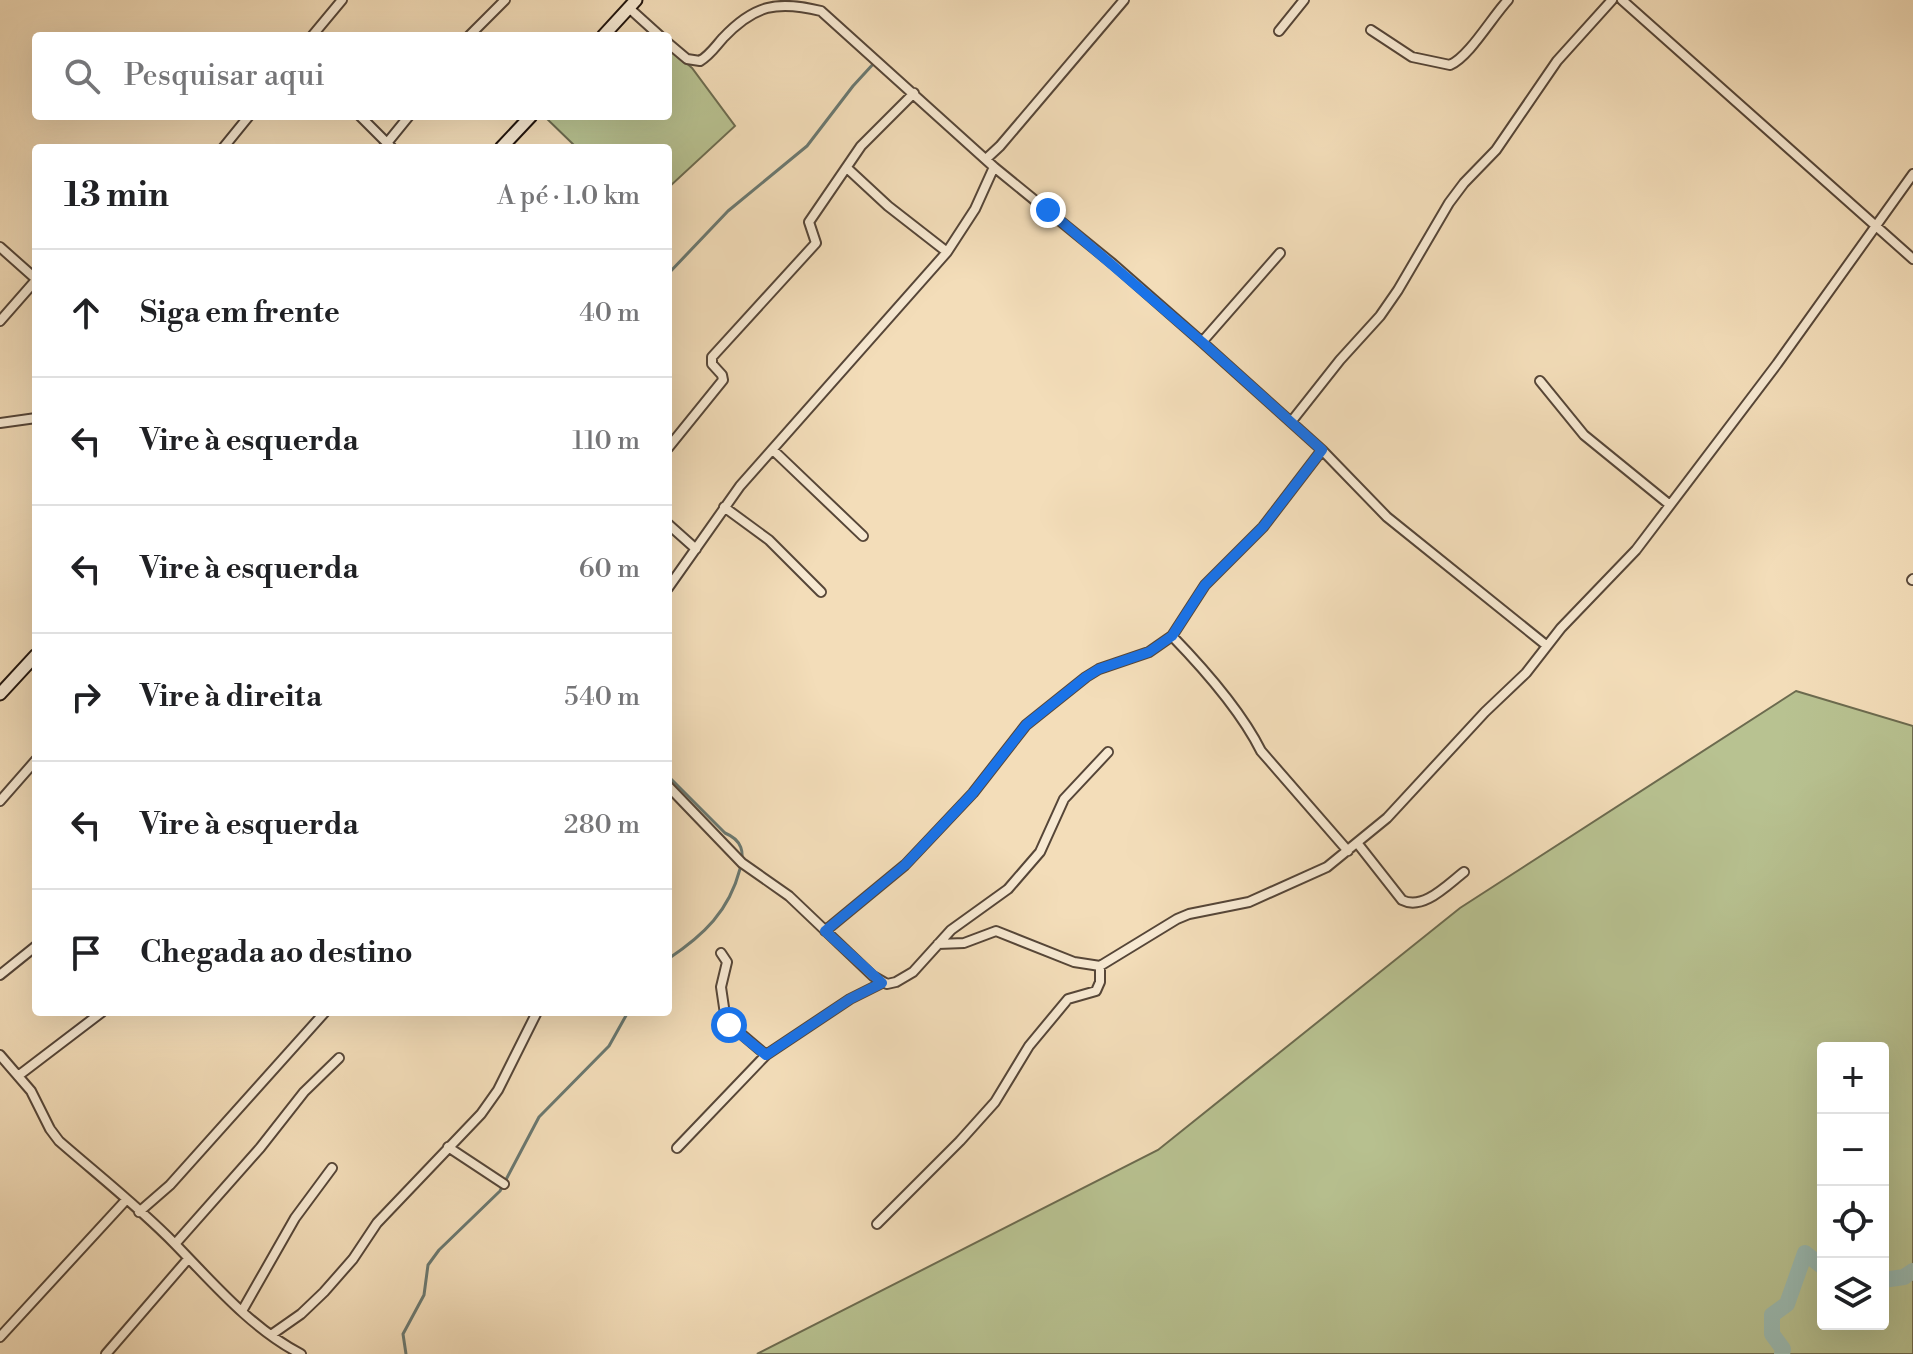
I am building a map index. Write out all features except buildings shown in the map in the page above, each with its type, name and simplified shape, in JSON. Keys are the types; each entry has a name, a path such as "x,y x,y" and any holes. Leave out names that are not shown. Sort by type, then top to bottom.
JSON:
{"street":[{"path":"315,32 342,0"},
{"path":"473,32 505,0"},
{"path":"986,159 1124,0"},
{"path":"1279,31 1304,0"},
{"path":"1371,30 1412,57 1450,65 1468,51 1490,19 1508,0"},
{"path":"1291,422 1380,316 1464,183 1496,150 1557,61 1612,0"},
{"path":"1622,0 1913,259"},
{"path":"672,46 687,59 700,61 744,18 755,12 780,3 821,11 994,167 1202,342 1322,450 1387,517 1546,645"},
{"path":"607,32 632,4 656,32"},
{"path":"672,443 723,380 712,364 712,357 816,243 809,222 861,146 914,93"},
{"path":"226,144 246,120"},
{"path":"364,120 386,144"},
{"path":"389,144 406,120"},
{"path":"505,144 527,120"},
{"path":"672,582 724,507 947,252 975,209 994,167"},
{"path":"847,168 888,206 947,252"},
{"path":"938,944 964,943 996,931 1074,962 1100,966 1177,919 1238,906 1261,897 1327,867 1358,844 1526,673 1546,645 1636,550 1777,364 1913,174"},
{"path":"0,247 32,276"},
{"path":"1202,342 1280,253"},
{"path":"0,321 32,285"},
{"path":"1540,381 1584,435 1670,505"},
{"path":"0,423 32,419"},
{"path":"773,450 863,536"},
{"path":"825,931 905,865 973,793 1026,725 1099,669 1149,652 1172,636 1205,585 1263,527 1322,450"},
{"path":"724,507 769,540 821,592"},
{"path":"672,528 696,549"},
{"path":"1172,636 1203,668 1254,736 1261,751 1348,851"},
{"path":"1,693 32,659"},
{"path":"677,1148 766,1055 850,999 882,983 892,983 908,976 951,930 1008,889 1040,852 1064,799 1108,752"},
{"path":"0,801 32,765"},
{"path":"672,790 742,863 778,886 882,983"},
{"path":"1358,844 1402,900 1409,903 1419,903 1464,872"},
{"path":"0,975 32,949"},
{"path":"721,953 727,962 721,987 726,1021 766,1055"},
{"path":"877,1224 995,1102 1029,1046 1068,999 1096,991 1100,982 1100,966"},
{"path":"18,1076 97,1016"},
{"path":"139,1212 170,1185 321,1016"},
{"path":"271,1335 301,1314 324,1292 353,1259 377,1223 481,1114 498,1090 535,1016"},
{"path":"0,1055 31,1091 59,1141 175,1244 242,1311 284,1346 301,1354"},
{"path":"175,1244 260,1148 304,1092 339,1058"},
{"path":"448,1147 504,1184"},
{"path":"242,1311 295,1218 332,1168"},
{"path":"0,1337 126,1200"},
{"path":"106,1354 188,1259"},
{"path":"275,1354 284,1346"}],"green space":[{"path":"672,50 692,68 735,126 672,184 672,144 573,144 548,120 672,120"},
{"path":"1796,691 1913,726 1913,1354 757,1354 1158,1150 1460,908"}],"waterway":[{"path":"672,270 728,211 807,146 875,62"},
{"path":"672,780 725,833 735,839 741,847 742,857 735,884 722,910 704,931 672,956"},
{"path":"406,1354 403,1334 424,1295 428,1265 439,1250 500,1191 539,1117 609,1046 626,1016"},
{"path":"1782,1354 1783,1349 1772,1334 1772,1315 1787,1304 1805,1253 1817,1262"},
{"path":"1889,1279 1904,1277 1913,1271"}],"route":[{"path":"729,1025 766,1055 850,999 882,983 825,931 905,865 973,793 1026,725 1099,669 1149,652 1172,636 1205,585 1263,527 1322,450 1048,210"}]}
